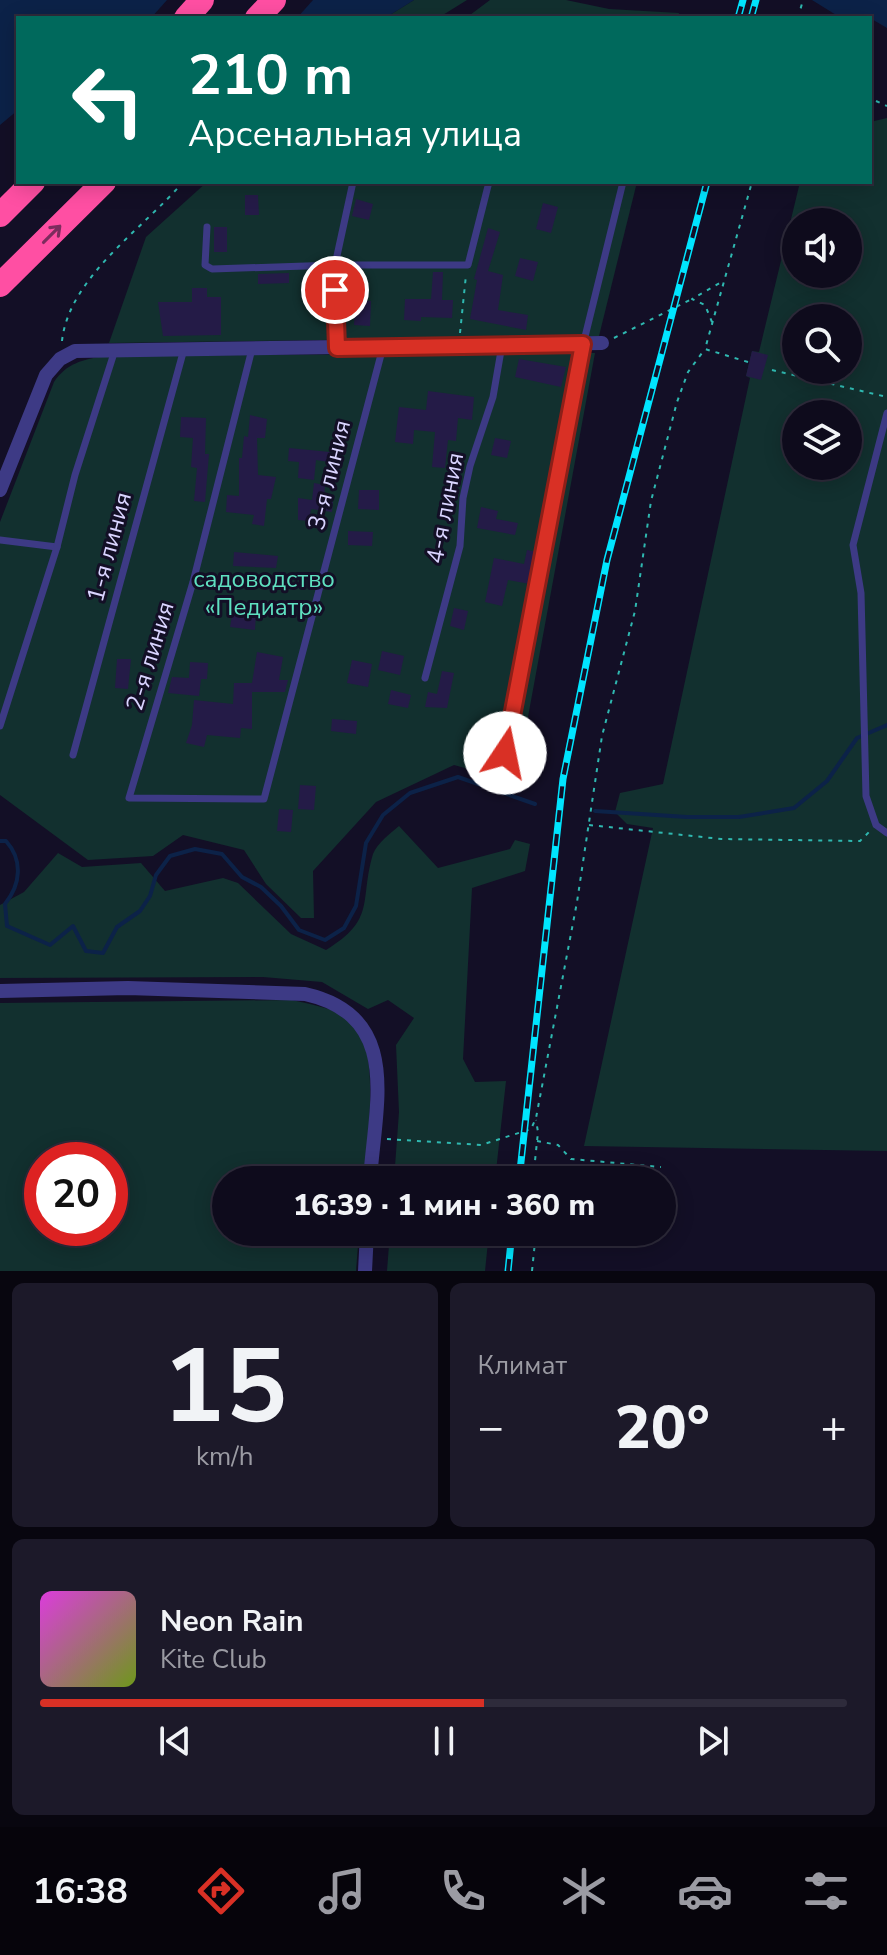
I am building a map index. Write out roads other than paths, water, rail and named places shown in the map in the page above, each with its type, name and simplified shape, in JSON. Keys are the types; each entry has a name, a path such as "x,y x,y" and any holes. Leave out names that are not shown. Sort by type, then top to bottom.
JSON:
{"highway":[{"path":"188,16 202,0"},
{"path":"259,16 274,0"},
{"path":"0,215 31,184"},
{"path":"0,285 102,184"}],"street":[{"path":"0,490 46,375 60,359 75,351 602,343"},
{"path":"0,991 128,988 305,994 332,1002 351,1013 370,1038 377,1079 371,1166"},
{"path":"365,1271 366,1246"}],"lane":[{"path":"337,348 335,265 353,184"},
{"path":"207,227 205,265 212,269 468,265 488,184"},
{"path":"505,753 583,344 623,184"},
{"name":"4-я линия","path":"425,678 460,546 467,477 493,397 502,345"},
{"name":"3-я линия","path":"264,799 383,347"},
{"name":"1-я линия","path":"73,755 184,349"},
{"name":"2-я линия","path":"252,349 193,582 129,798 264,799"},
{"path":"0,726 115,350"},
{"path":"887,413 853,545 861,593 866,796 876,825 887,833"},
{"path":"0,540 57,547"}],"water":[{"path":"0,0 414,0 388,16 16,16 16,112 0,125"},
{"path":"812,0 887,0 887,28 872,19 872,16 838,16"}],"waterway":[{"path":"595,811 739,817 794,808 827,781 857,738 887,725"},
{"path":"0,841 6,841 11,848 18,872 5,904 7,926 50,945 73,926 86,951 103,953 117,927 140,911 150,896 156,875 170,856 195,849 222,854 242,877 261,887 281,906 299,930 325,940 344,928 356,906 366,843 383,815 410,793 458,777 535,804"}],"railway":[{"path":"739,16 743,0"},
{"path":"752,16 756,0"},
{"path":"521,1166 563,779 607,560 706,184"},
{"path":"508,1271 511,1246"}],"park label":[{"name":"садоводство «Педиатр»","path":"264,593"}]}
